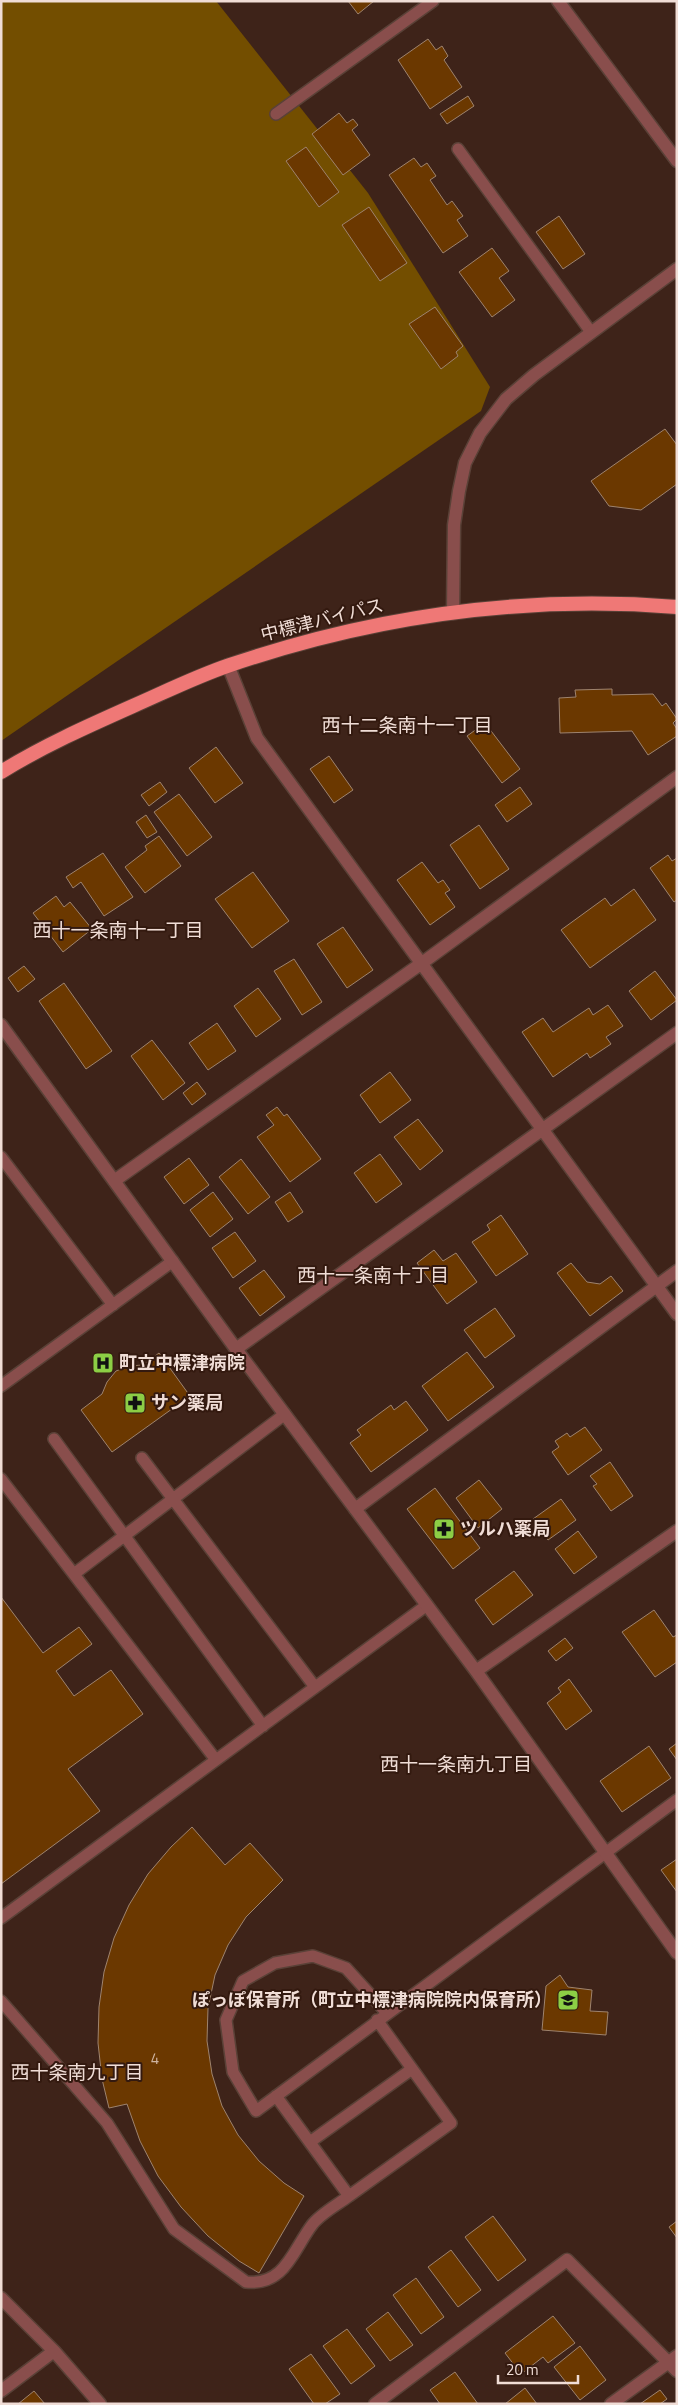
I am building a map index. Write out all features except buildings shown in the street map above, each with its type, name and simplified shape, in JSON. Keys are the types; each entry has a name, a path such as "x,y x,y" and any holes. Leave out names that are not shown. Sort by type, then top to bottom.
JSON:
{"highway":[{"name":"中標津バイパス","path":"1,772 32,753 228,665 298,643 389,622 453,613 571,603 625,603 677,607"}],"street":[{"path":"558,1 677,161"},
{"path":"453,613 454,525 459,491 466,463 480,433 506,398 677,269"},
{"path":"228,665 257,738 677,1314"},
{"path":"114,1181 422,963 677,777"},
{"path":"1,1025 236,1349 476,1671 603,1853 677,1953"},
{"path":"236,1349 677,1033"},
{"path":"355,1509 677,1271"},
{"path":"476,1671 677,1531"},
{"path":"375,2404 567,2260 674,2363 611,2404"},
{"path":"1,2298 54,2351 100,2404"},
{"path":"1,2391 54,2351"}],"lane":[{"path":"276,114 433,1"},
{"path":"458,149 592,332"},
{"path":"1,1156 113,1304"},
{"path":"1,1386 173,1261"},
{"path":"74,1574 285,1414"},
{"path":"54,1439 126,1535 263,1726"},
{"path":"142,1458 316,1687"},
{"path":"1,1479 216,1760"},
{"path":"1,1918 427,1605"},
{"path":"387,2013 346,1968 313,1956 274,1963 243,1981 226,2020 233,2072 256,2110 677,1800"},
{"path":"1,2001 107,2123 174,2229 246,2282 257,2283 272,2278 288,2263 313,2224 451,2123 377,2020"},
{"path":"310,2142 412,2069"},
{"path":"276,2096 349,2196"}],"shaded area":[{"path":"1,1 216,1 368,193 490,387 481,411 1,741"}],"place":[{"name":"町立中標津病院","path":"103,1363"},
{"name":"サン薬局","path":"135,1403"},
{"name":"ツルハ薬局","path":"444,1529"},
{"name":"ぽっぽ保育所（町立中標津病院院内保育所）","path":"568,2000"}],"district":[{"name":"西十二条南十一丁目","path":"407,725"},
{"name":"西十一条南十一丁目","path":"118,930"},
{"name":"西十一条南十丁目","path":"373,1275"},
{"name":"西十一条南九丁目","path":"456,1764"},
{"name":"西十条南九丁目","path":"77,2072"}]}
